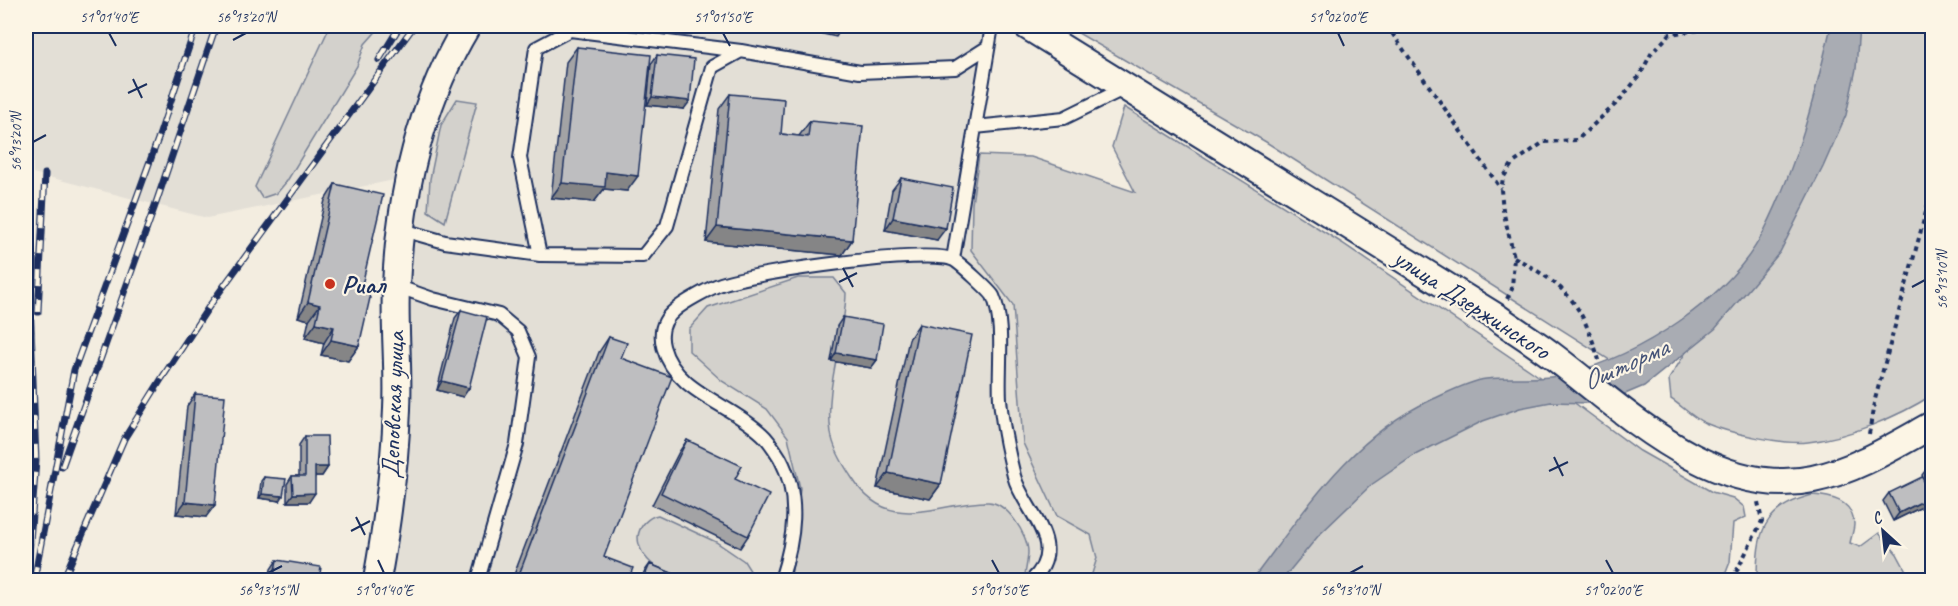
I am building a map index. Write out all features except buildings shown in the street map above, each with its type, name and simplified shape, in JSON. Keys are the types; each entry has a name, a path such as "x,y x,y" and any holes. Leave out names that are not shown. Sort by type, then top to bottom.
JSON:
{"street":[{"name":"Деповская улица","path":"377,580 394,466 397,406 396,285 410,177 424,115 436,84 467,26"},
{"name":"улица Дзержинского","path":"1027,26 1488,312 1552,355 1654,435 1710,465 1753,480 1809,480 1838,473 1865,462 1932,425"}],"lane":[{"path":"953,259 992,26"},
{"path":"540,255 520,158 536,48 570,30 741,51 860,72 954,68 988,47"},
{"path":"403,230 445,242 540,255 643,256 667,226 712,67 741,51"},
{"path":"975,127 1064,118 1126,88"},
{"path":"781,580 790,551 794,520 793,490 780,458 764,435 727,407 686,382 669,361 662,347 661,334 666,322 674,310 721,284 835,262 917,257 953,259 993,295 1000,334 1000,400 1014,478 1040,524 1046,546 1043,570 1032,580"},
{"path":"396,285 433,299 499,315 518,331 529,357 517,444 478,580"}],"path":[{"path":"1387,26 1501,190"},
{"path":"1512,289 1514,257 1503,210 1501,190 1503,178 1512,164 1531,148 1544,142 1577,140 1599,117 1619,101 1641,75 1651,54 1670,34 1728,26"},
{"path":"1865,462 1874,403 1932,190"},
{"path":"1514,257 1550,278 1579,306 1589,326 1599,360"},
{"path":"1732,580 1762,521 1753,480"}],"shaded area":[{"path":"30,26 999,26 979,155 1139,580 377,580 409,177 207,218 33,173"},
{"path":"330,26 381,26 365,44 357,66 287,181 277,193 262,198 255,187"},
{"path":"1066,26 1932,26 1932,395 1905,411 1873,425 1839,436 1808,442 1785,442 1756,437 1727,431 1705,423 1671,399 1669,379 1686,352 1685,339 1648,343 1611,361 1266,142"},
{"path":"457,99 477,102 445,222 428,211 430,179 441,125"},
{"path":"1124,107 1342,243 1534,373 1640,451 1712,492 1733,498 1744,507 1746,517 1733,523 1730,562 1723,580 1090,580 1097,558 1091,535 1057,516 1023,443 1013,305 971,250 972,204 979,155 1031,157 1135,192 1112,147"},
{"path":"798,278 834,278 846,293 832,381 830,416 834,445 852,478 866,496 882,506 898,511 914,512 969,503 995,503 1009,513 1024,537 1028,552 1025,575 1017,580 791,580 800,488 788,437 767,409 722,381 689,351 689,329 708,308"},
{"path":"1812,495 1833,498 1850,509 1854,529 1850,543 1860,547 1879,533 1897,554 1911,580 1757,580 1761,536 1766,525 1782,507"},
{"path":"658,515 716,542 744,561 756,580 695,581 670,576 654,566 643,553 638,537 645,523"}],"water":[{"name":"Ошторма","path":"1831,26 1859,26 1856,69 1846,115 1823,167 1780,252 1715,329 1644,386 1618,397 1588,403 1551,402 1520,408 1483,421 1415,455 1371,485 1319,535 1282,580 1252,580 1310,503 1352,455 1402,416 1431,400 1479,380 1557,376 1623,354 1652,339 1679,321 1729,280 1764,231 1776,206 1811,104"}],"railway":[{"path":"34,580 74,370 158,139 196,26"},
{"path":"62,467 216,26"},
{"path":"379,60 400,26"},
{"path":"63,580 124,439 162,378 210,305 414,26"},
{"path":"38,312 45,174"},
{"path":"26,193 36,460 28,569"}],"place":[{"name":"Риал","path":"330,284"}]}
